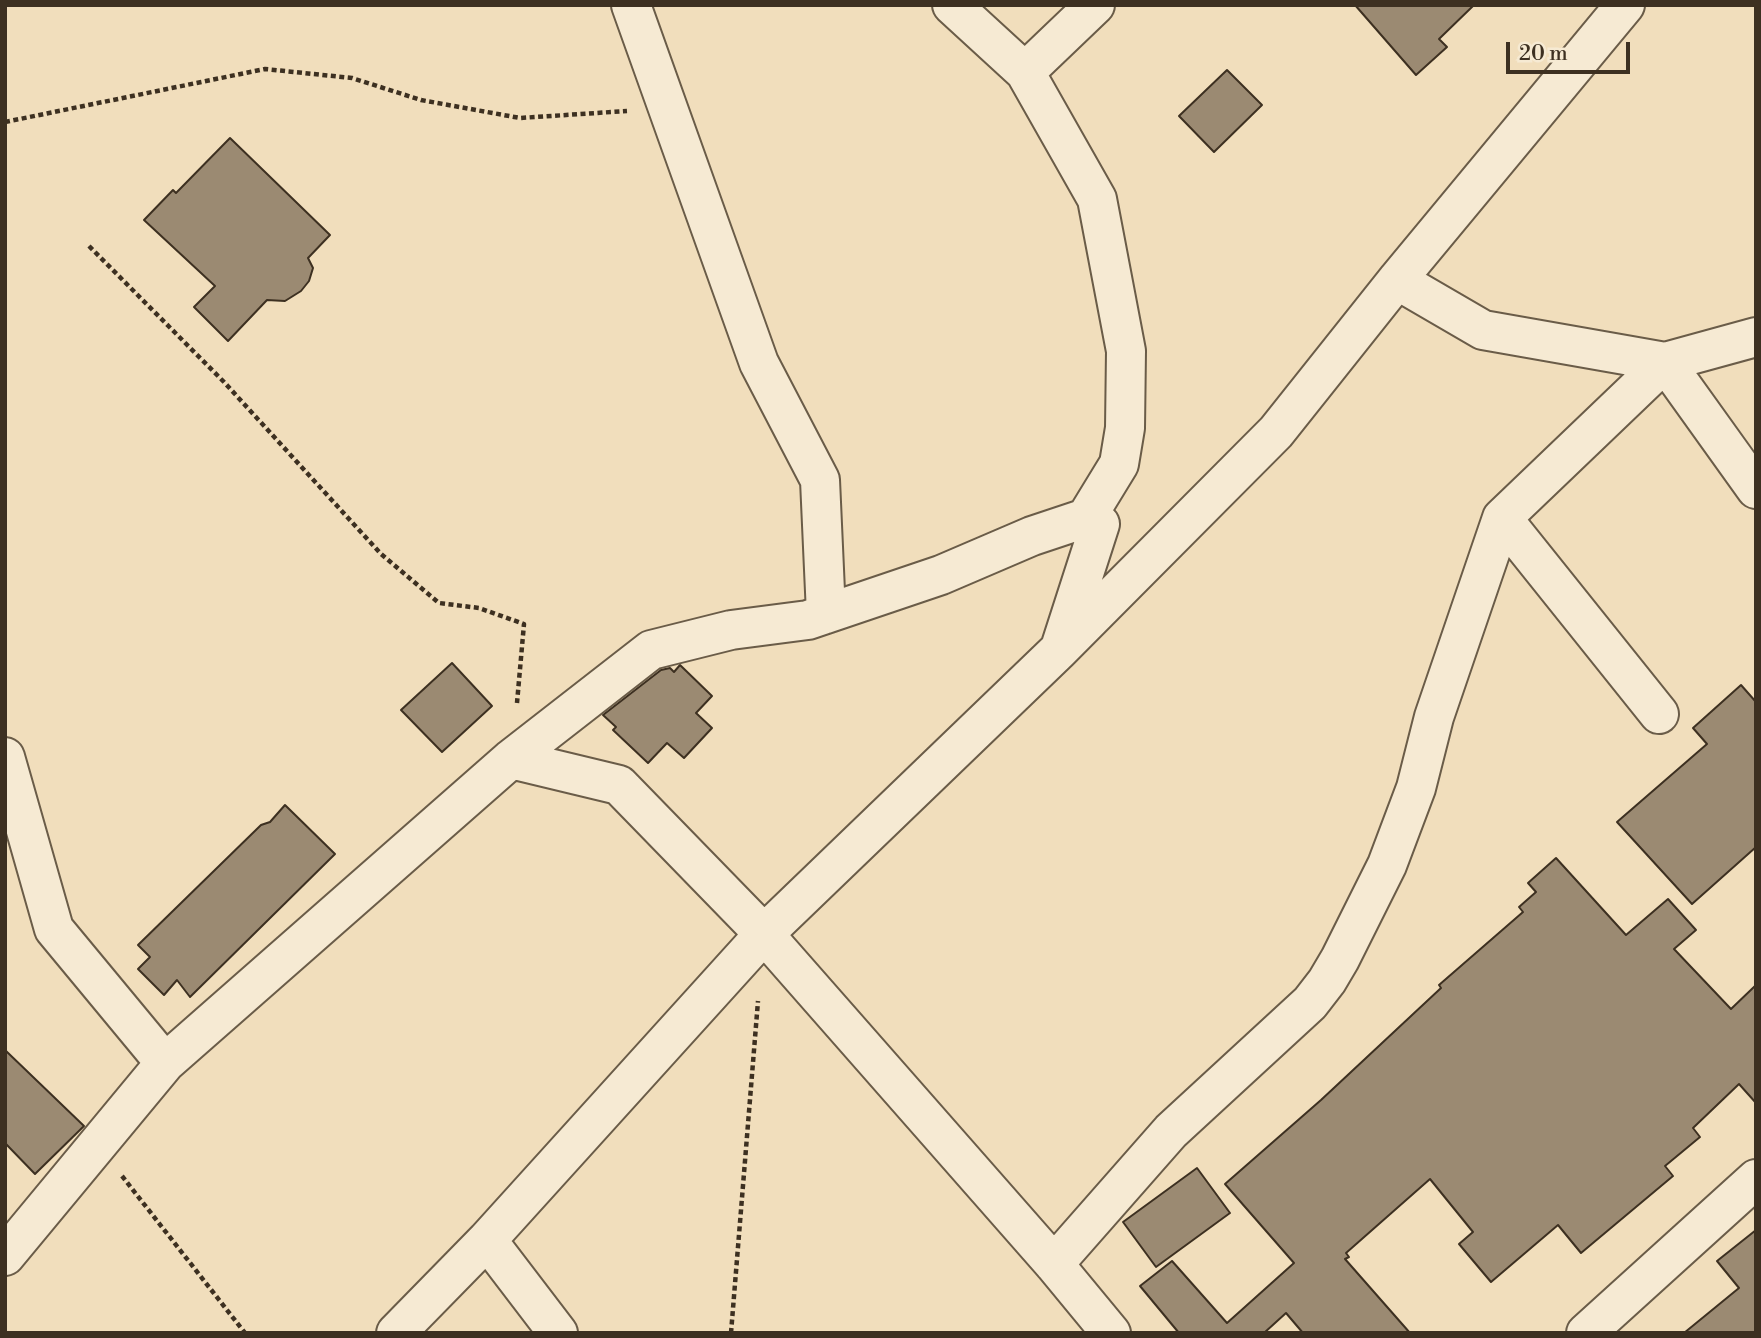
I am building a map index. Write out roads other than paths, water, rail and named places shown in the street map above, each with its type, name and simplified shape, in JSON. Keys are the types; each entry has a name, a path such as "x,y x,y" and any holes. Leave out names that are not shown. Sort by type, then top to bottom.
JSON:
{"street":[{"path":"631,5 759,363 820,480 826,614"},
{"path":"5,1256 165,1063 511,759 651,650 731,630 807,620 941,575 1032,536 1086,518 1119,464 1125,428 1126,351 1097,200 1025,72 952,5"},
{"path":"1025,72 1095,5"},
{"path":"396,1333 487,1240 764,934 1059,650 1276,432 1397,280 1625,5"},
{"path":"1397,280 1483,330 1665,362 1756,337"},
{"path":"1665,362 1756,489"},
{"path":"1054,1264 1171,1131 1310,1003 1327,981 1387,865 1409,809 1426,757 1434,717 1502,518 1665,362"},
{"path":"1059,650 1100,524 1086,518"},
{"path":"1502,518 1659,714"},
{"path":"5,757 54,929 165,1063"},
{"path":"511,759 619,785 764,934 1054,1264 1111,1333"},
{"path":"1586,1333 1756,1179"},
{"path":"487,1240 558,1333"}]}
